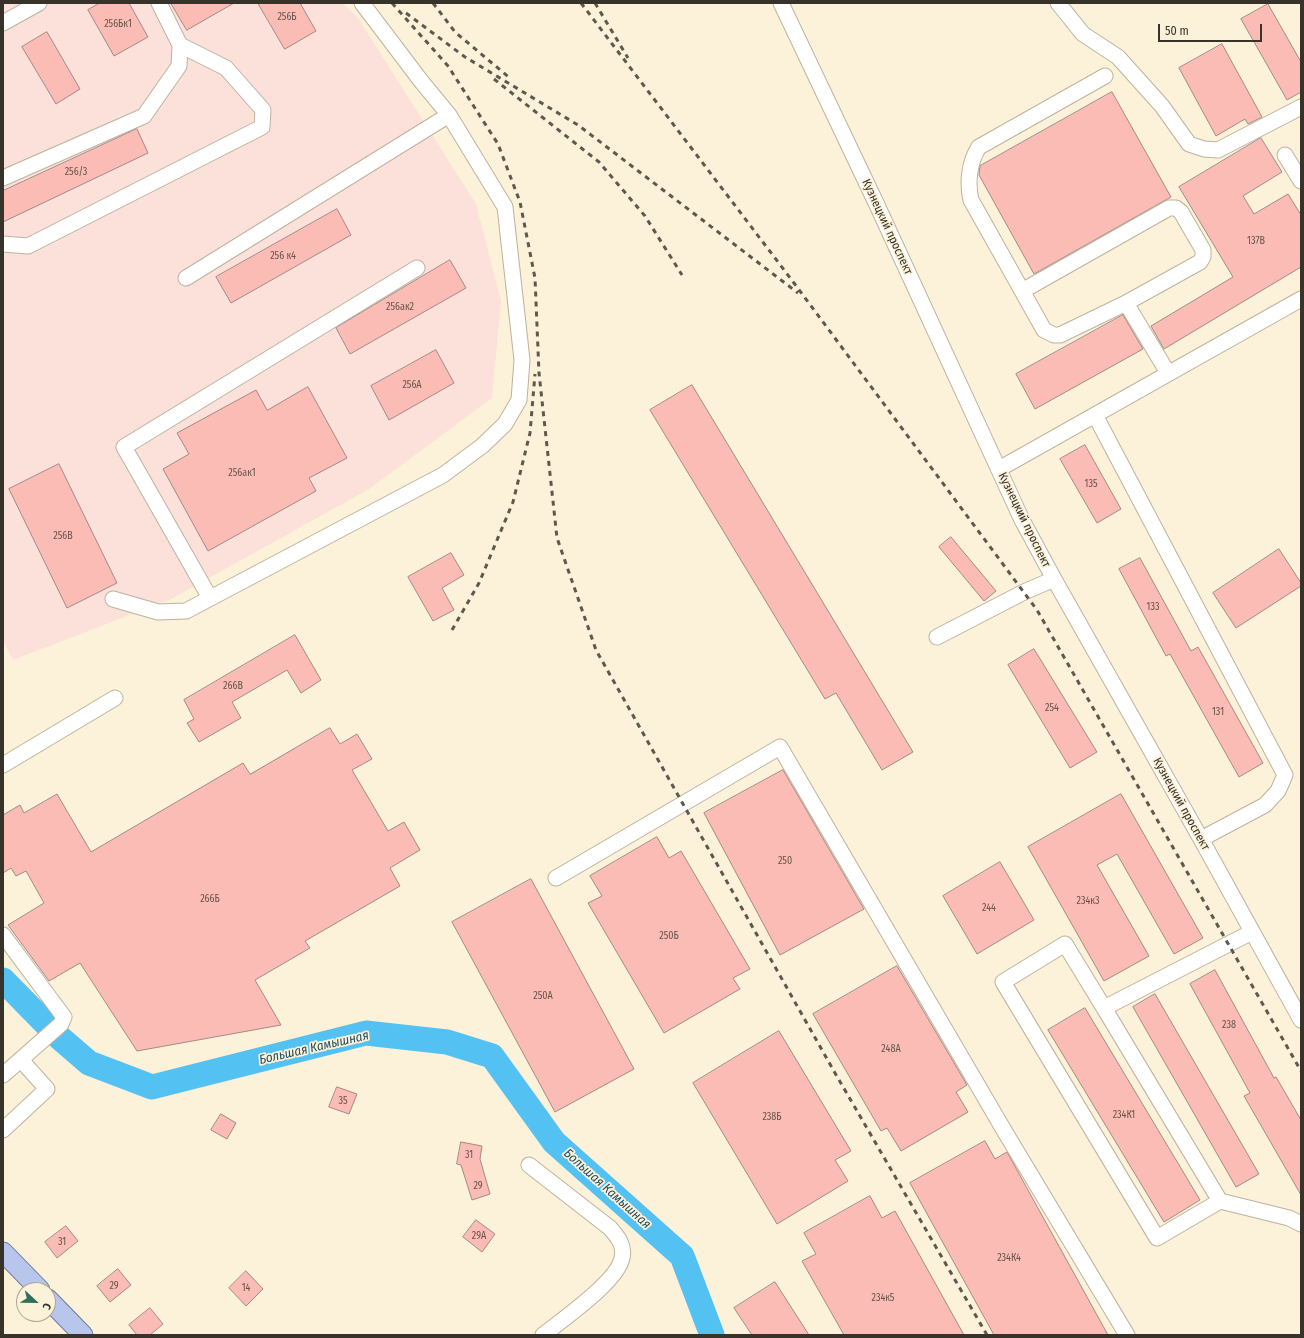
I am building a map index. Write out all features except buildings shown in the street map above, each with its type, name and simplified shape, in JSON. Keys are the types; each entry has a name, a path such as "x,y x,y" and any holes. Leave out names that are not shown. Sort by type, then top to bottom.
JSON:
{"main road":[{"path":"3,1252 32,1282"},
{"path":"56,1307 82,1335"}],"street":[{"path":"3,23 39,3"},
{"path":"3,178 144,116 179,66 180,45 159,3"},
{"path":"113,599 158,612 186,611 442,475 482,446 505,424 519,400 522,360 505,207 449,115 420,80 362,3"},
{"name":"Кузнецкий проспект","path":"781,3 877,205 1022,520 1301,1020"},
{"path":"1058,3 1083,34 1118,56 1162,106 1189,144 1204,149 1218,150 1301,107"},
{"path":"3,244 28,246 262,127 263,110 226,68 180,45"},
{"path":"1022,291 1169,208 1176,208 1181,212 1203,250 1203,257 1200,262 1126,303 1060,335 1054,335 1044,330 1022,291 971,200 969,178 974,154 986,141 1105,76"},
{"path":"186,278 449,115"},
{"path":"1285,155 1301,181"},
{"path":"210,598 124,447 417,268"},
{"path":"999,469 1301,299"},
{"path":"1126,303 1168,374"},
{"path":"1095,415 1285,775 1278,791 1265,805 1201,839"},
{"path":"937,638 1024,592 1054,579"},
{"path":"3,764 115,698"},
{"path":"556,878 780,747 1005,1132 1127,1335"},
{"path":"1104,1008 1252,932"},
{"path":"3,935 64,1017 61,1024 3,1075"},
{"path":"1220,1201 1065,944 1003,982 1157,1238 1220,1201 1288,1218 1301,1224"},
{"path":"3,1130 47,1089 21,1060"},
{"path":"529,1165 610,1228 618,1237 622,1247 622,1259 613,1277 543,1335"}],"shaded area":[{"path":"3,3 343,3 358,18 476,204 501,301 492,398 369,489 171,599 13,660 3,641"}],"waterway":[{"name":"Большая Камышная","path":"3,980 60,1038 89,1063 152,1087 366,1033 447,1042 492,1056 554,1142 682,1256 712,1335"}],"railway":[{"path":"392,3 448,66 498,144 520,202 535,278 539,373 557,538 596,650 835,1073 987,1335"},
{"path":"433,3 455,32 511,79"},
{"path":"581,3 794,283 1037,610 1301,1071"},
{"path":"595,3 628,58"},
{"path":"406,13 465,57 578,125 798,293"},
{"path":"494,79 599,162 645,216 682,275"},
{"path":"452,630 479,583 513,502 530,433 535,374"}]}
